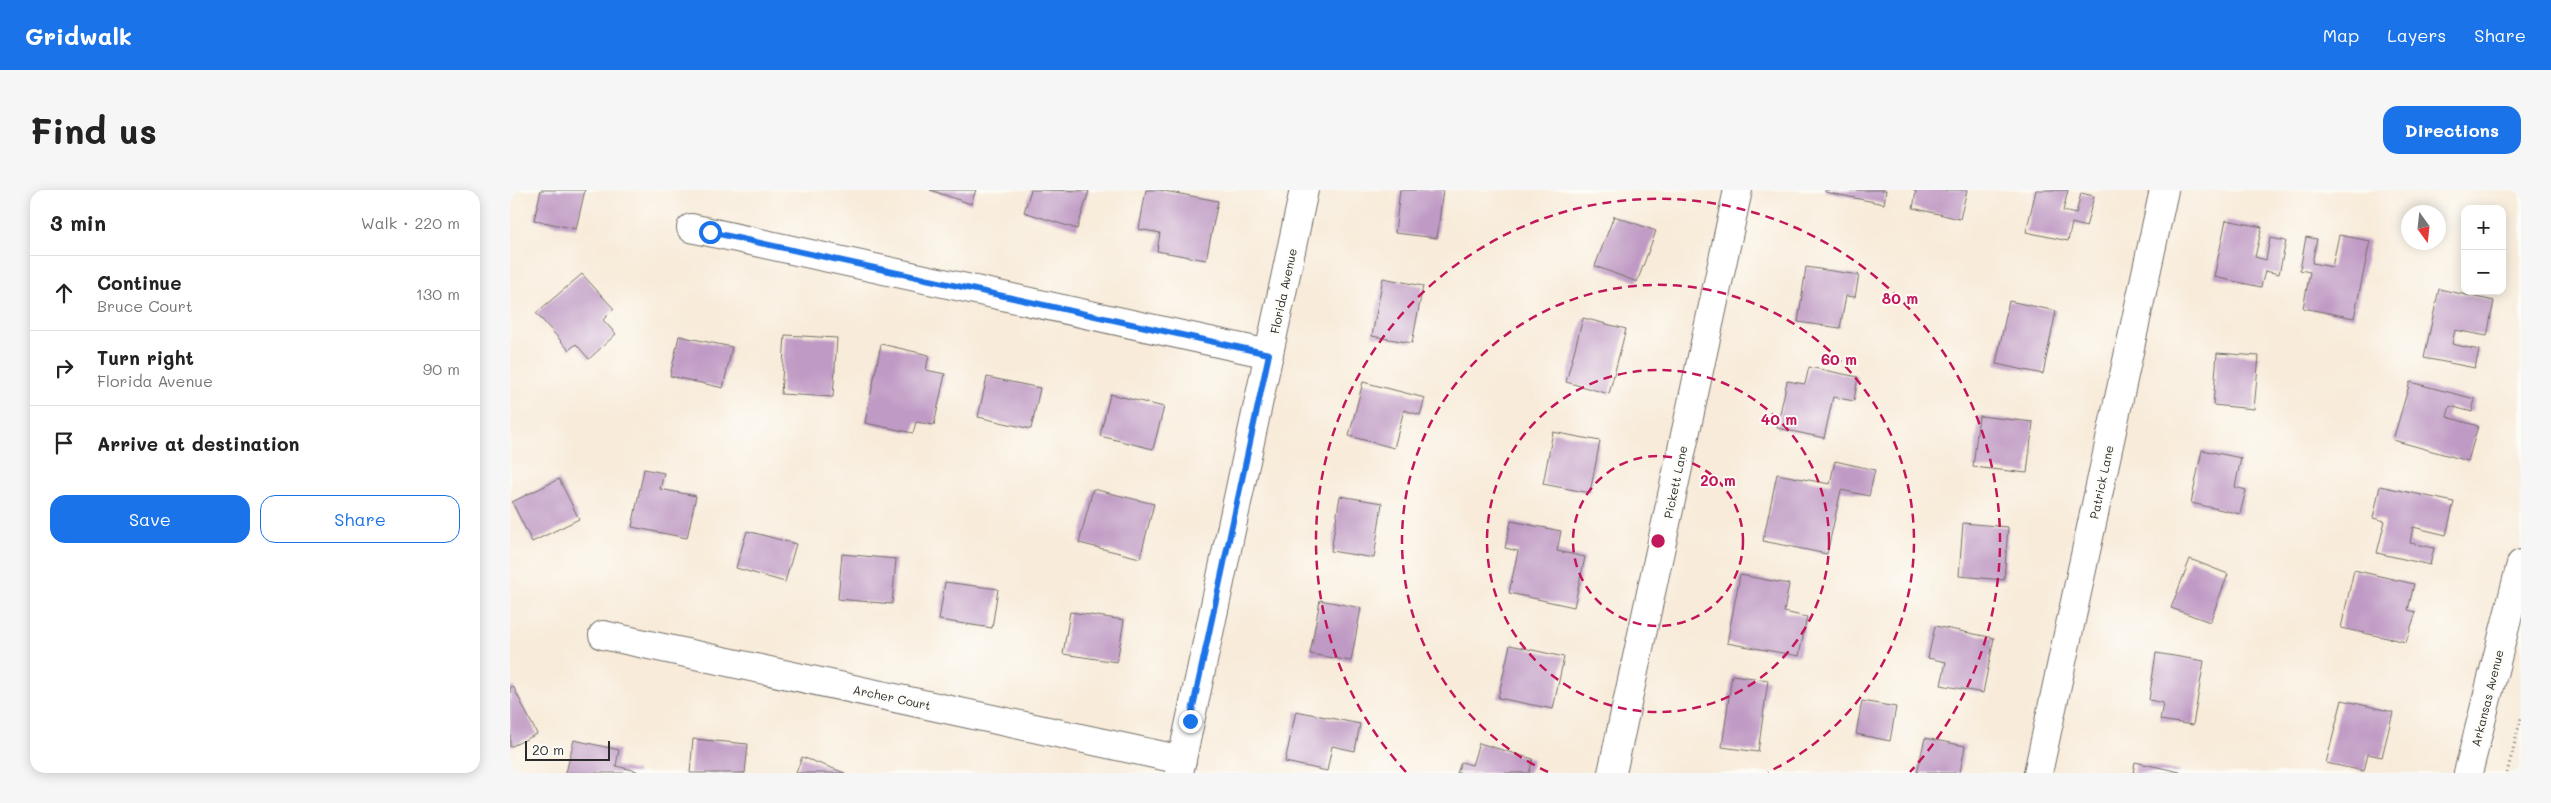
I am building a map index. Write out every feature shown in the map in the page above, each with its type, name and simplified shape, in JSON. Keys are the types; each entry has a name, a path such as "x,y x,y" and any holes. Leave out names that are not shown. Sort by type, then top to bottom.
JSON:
{"street":[{"name":"Florida Avenue","path":"1180,766 1304,190"},
{"name":"Pickett Lane","path":"1612,773 1738,190"},
{"name":"Patrick Lane","path":"2038,773 2164,190"},
{"path":"691,228 1269,354"},
{"name":"Arkansas Avenue","path":"2468,773 2521,564"},
{"name":"Archer Court","path":"603,635 1180,766"}],"path":[{"path":"2507,773 2521,718"}],"building":[{"path":"541,190 585,190 576,229 534,220"},
{"path":"930,190 976,190 971,204"},
{"path":"1031,190 1089,191 1077,229 1024,212"},
{"path":"1146,190 1159,190 1218,201 1206,260 1157,251 1160,233 1139,229"},
{"path":"1400,190 1443,190 1437,238 1395,233"},
{"path":"1825,190 1886,190 1884,204 1825,192"},
{"path":"1913,190 1967,190 1960,219 1913,208 1916,192"},
{"path":"2036,190 2068,190 2063,211 2076,214 2081,193 2094,196 2086,227 2072,223 2068,241 2026,232"},
{"path":"1614,216 1656,231 1637,282 1595,266"},
{"path":"2226,220 2262,227 2255,257 2266,260 2270,238 2286,241 2279,274 2265,271 2261,287 2214,277"},
{"path":"2339,235 2370,241 2354,318 2303,308 2310,272 2300,270 2306,237 2317,239 2312,263 2332,267"},
{"path":"1806,267 1859,275 1855,297 1846,296 1840,328 1798,322"},
{"path":"582,274 614,309 603,320 616,334 589,359 576,344 569,350 536,313"},
{"path":"1383,278 1423,286 1412,343 1372,336"},
{"path":"2439,289 2494,301 2487,336 2455,330 2452,344 2479,350 2475,368 2424,358"},
{"path":"2009,301 2056,311 2043,374 1996,364"},
{"path":"1583,318 1626,329 1609,394 1566,382"},
{"path":"785,335 837,338 833,397 781,394"},
{"path":"679,336 732,347 723,388 670,376"},
{"path":"881,344 929,355 926,370 945,374 934,425 916,422 913,433 865,423"},
{"path":"2217,353 2259,356 2254,409 2213,405"},
{"path":"1809,367 1858,377 1854,401 1833,397 1824,438 1777,428 1787,381 1805,384"},
{"path":"987,377 1040,388 1031,429 978,417"},
{"path":"1363,382 1425,398 1420,415 1404,410 1394,448 1349,436"},
{"path":"2410,382 2475,399 2472,412 2450,406 2447,417 2478,426 2468,461 2393,440"},
{"path":"1110,394 1164,407 1153,449 1100,436"},
{"path":"1979,416 2033,422 2027,473 1973,467"},
{"path":"1553,432 1600,441 1590,493 1543,484"},
{"path":"2202,450 2241,458 2235,487 2246,490 2240,514 2191,503"},
{"path":"1835,461 1875,470 1869,496 1841,490 1827,554 1763,541 1777,474 1830,484"},
{"path":"644,469 664,473 660,489 696,496 687,538 632,527"},
{"path":"559,479 579,519 532,542 512,502"},
{"path":"2380,486 2454,502 2446,535 2413,527 2410,543 2434,548 2430,565 2377,553 2385,521 2373,518"},
{"path":"1093,489 1154,504 1140,558 1079,543"},
{"path":"1340,496 1382,503 1374,558 1331,551"},
{"path":"1511,521 1561,531 1557,551 1585,557 1574,607 1509,593 1518,551 1505,548"},
{"path":"1963,523 2008,527 2004,580 1959,576"},
{"path":"747,531 796,544 785,582 736,568"},
{"path":"842,554 896,559 892,604 838,599"},
{"path":"2190,559 2228,574 2210,622 2171,608"},
{"path":"2354,570 2414,584 2408,610 2416,612 2406,642 2341,628"},
{"path":"1740,575 1789,584 1784,612 1807,617 1799,656 1727,643"},
{"path":"945,582 998,589 992,628 939,620"},
{"path":"1320,600 1361,608 1351,661 1310,654"},
{"path":"1070,612 1124,620 1117,662 1063,654"},
{"path":"1935,626 1994,638 1983,693 1941,685 1946,662 1928,658"},
{"path":"1510,645 1564,657 1553,709 1498,698"},
{"path":"2156,653 2204,661 2193,725 2160,720 2163,703 2149,700"},
{"path":"1732,675 1768,680 1758,752 1722,747"},
{"path":"513,686 537,734 510,747 510,688"},
{"path":"2342,700 2393,712 2382,757 2368,754 2364,771 2326,763"},
{"path":"1862,701 1896,707 1890,741 1856,734"},
{"path":"1296,711 1360,724 1355,751 1332,746 1327,771 1285,762"},
{"path":"1925,738 1965,746 1960,773 1917,773"},
{"path":"693,739 748,744 745,773 690,773"},
{"path":"574,740 619,750 616,766 637,771 637,773 566,773"},
{"path":"1479,743 1533,759 1529,773 1457,773 1461,762 1472,765"},
{"path":"802,757 845,773 796,773"},
{"path":"2135,762 2180,772 2180,773 2133,773"}],"route":[{"path":"710,232 1269,354 1190,721"}]}
